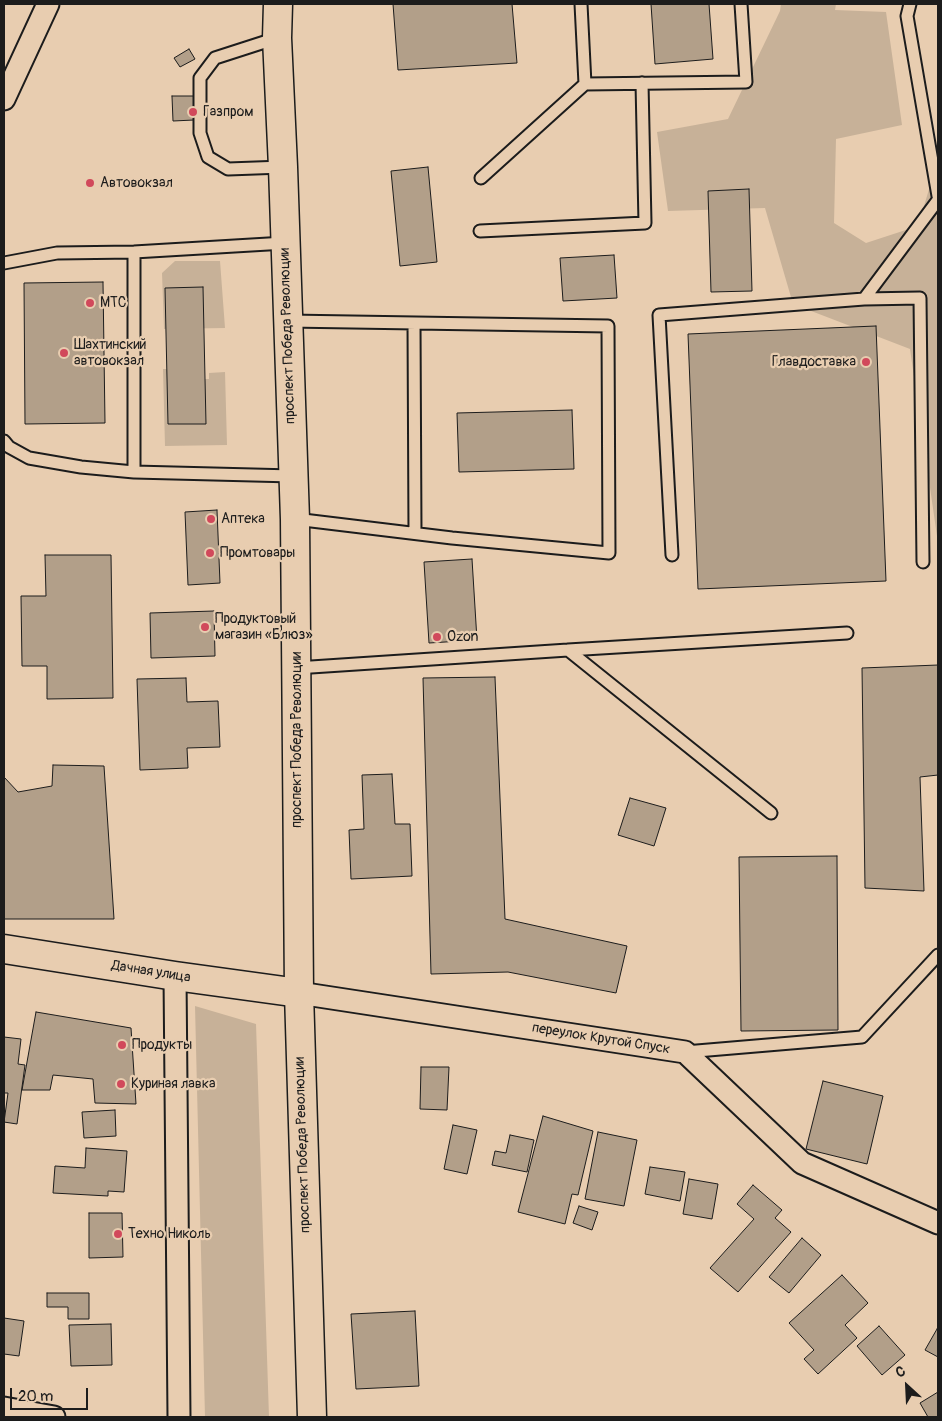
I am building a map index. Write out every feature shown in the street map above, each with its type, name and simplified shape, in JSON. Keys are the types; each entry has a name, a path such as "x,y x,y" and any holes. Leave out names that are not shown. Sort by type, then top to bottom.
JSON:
{"main road":[{"name":"проспект Победа Революции","path":"278,4 277,38 295,519 299,994 312,1417"},
{"name":"Дачная улица","path":"4,948 299,994"}],"street":[{"path":"4,99 48,4"},
{"path":"175,976 179,1417"},
{"name":"переулок Крутой Спуск","path":"299,994 686,1052 802,1163 938,1223"},
{"path":"4,1408 54,1417"}],"lane":[{"path":"581,4 586,84"},
{"path":"481,178 586,84 746,82 741,4"},
{"path":"910,4 907,16 938,196"},
{"path":"277,38 215,58 200,78 200,133 208,157 228,169 283,167"},
{"path":"480,231 645,223 642,83"},
{"path":"864,299 938,200"},
{"path":"4,263 57,253 134,252 285,243"},
{"path":"134,252 134,472"},
{"path":"672,555 659,315 864,299 920,298 923,562"},
{"path":"288,321 608,326 610,553 415,534 295,519"},
{"path":"414,323 415,534"},
{"path":"4,441 9,447 29,458 81,467 134,472 293,476"},
{"path":"296,668 847,633"},
{"path":"568,650 771,812"},
{"path":"686,1052 862,1037 938,955"}],"shaded area":[{"path":"781,4 836,4 835,10 886,12 902,125 836,139 834,223 866,243 918,226 930,186 938,183 938,543 910,349 793,304 765,208 668,211 657,132 728,119 780,11"},
{"path":"175,261 220,261 225,328 164,329 162,273"},
{"path":"163,369 185,369 186,379 209,379 209,373 225,372 227,445 165,446"},
{"path":"195,1006 256,1024 269,1417 205,1417"}],"building":[{"path":"393,4 512,4 517,63 398,70"},
{"path":"651,4 709,4 713,59 655,64"},
{"path":"189,49 195,59 180,67 174,58"},
{"path":"172,96 194,96 194,120 173,121"},
{"path":"428,167 437,262 400,266 391,171"},
{"path":"749,189 752,291 711,292 708,191"},
{"path":"614,255 617,298 563,301 560,258"},
{"name":"Шахтинский автовокзал","path":"103,282 105,423 25,424 24,283"},
{"path":"203,287 206,424 168,424 165,288"},
{"path":"876,326 886,581 698,589 688,334"},
{"path":"572,410 574,469 459,472 457,413"},
{"path":"217,510 220,583 188,585 185,512"},
{"path":"45,555 111,555 113,698 47,699 47,666 22,666 21,596 46,596"},
{"path":"472,559 477,640 429,643 424,562"},
{"path":"214,611 215,656 151,658 150,613"},
{"path":"938,665 938,775 920,777 924,891 865,888 862,668"},
{"path":"495,677 505,919 627,946 616,993 508,972 431,974 423,678"},
{"path":"186,678 187,702 218,701 220,747 187,748 188,768 140,770 137,679"},
{"path":"53,765 104,766 114,919 4,919 4,777 18,792 52,786"},
{"path":"392,774 395,824 410,824 412,876 351,879 349,830 364,829 362,775"},
{"path":"630,798 666,808 654,846 618,835"},
{"path":"837,856 838,1030 741,1031 739,857"},
{"path":"36,1012 131,1028 136,1104 95,1103 93,1079 53,1075 50,1090 22,1090"},
{"path":"4,1037 21,1039 18,1064 25,1065 17,1124 4,1122 8,1093 4,1093"},
{"path":"421,1067 449,1067 447,1110 420,1109"},
{"path":"823,1081 883,1096 867,1164 806,1149"},
{"path":"115,1110 116,1136 84,1138 82,1112"},
{"path":"543,1116 593,1131 578,1195 572,1194 565,1224 518,1212"},
{"path":"453,1125 477,1130 467,1174 444,1169"},
{"path":"598,1132 637,1140 624,1206 585,1199"},
{"path":"510,1135 534,1140 527,1172 492,1165 495,1151 506,1153"},
{"path":"86,1148 127,1151 124,1192 108,1191 108,1196 53,1193 55,1166 85,1168"},
{"path":"650,1167 685,1172 680,1201 645,1194"},
{"path":"689,1179 718,1184 712,1219 683,1214"},
{"path":"753,1185 782,1210 775,1218 791,1232 738,1292 710,1268 754,1219 737,1204"},
{"path":"579,1206 598,1212 592,1230 573,1223"},
{"path":"89,1213 122,1213 123,1257 89,1258"},
{"path":"802,1238 821,1255 789,1293 769,1277"},
{"path":"842,1275 868,1303 845,1325 857,1338 818,1374 804,1359 814,1350 789,1323"},
{"path":"47,1293 89,1293 89,1319 68,1319 68,1307 47,1307"},
{"path":"415,1311 419,1386 356,1389 351,1314"},
{"path":"4,1318 24,1321 19,1356 4,1354"},
{"path":"111,1324 112,1365 71,1366 69,1325"},
{"path":"879,1326 905,1355 882,1375 857,1346"},
{"path":"938,1330 938,1357 925,1350"},
{"path":"938,1392 938,1417 928,1417 920,1403"}],"place":[{"name":"Газпром","path":"193,112"},
{"name":"Автовокзал","path":"90,183"},
{"name":"МТС","path":"90,303"},
{"name":"Шахтинский автовокзал","path":"64,353"},
{"name":"Главдоставка","path":"866,362"},
{"name":"Аптека","path":"211,519"},
{"name":"Промтовары","path":"210,553"},
{"name":"Продуктовый магазин «Блюз»","path":"205,627"},
{"name":"Ozon","path":"437,637"},
{"name":"Продукты","path":"122,1045"},
{"name":"Куриная лавка","path":"121,1084"},
{"name":"Техно Николь","path":"118,1234"}]}
